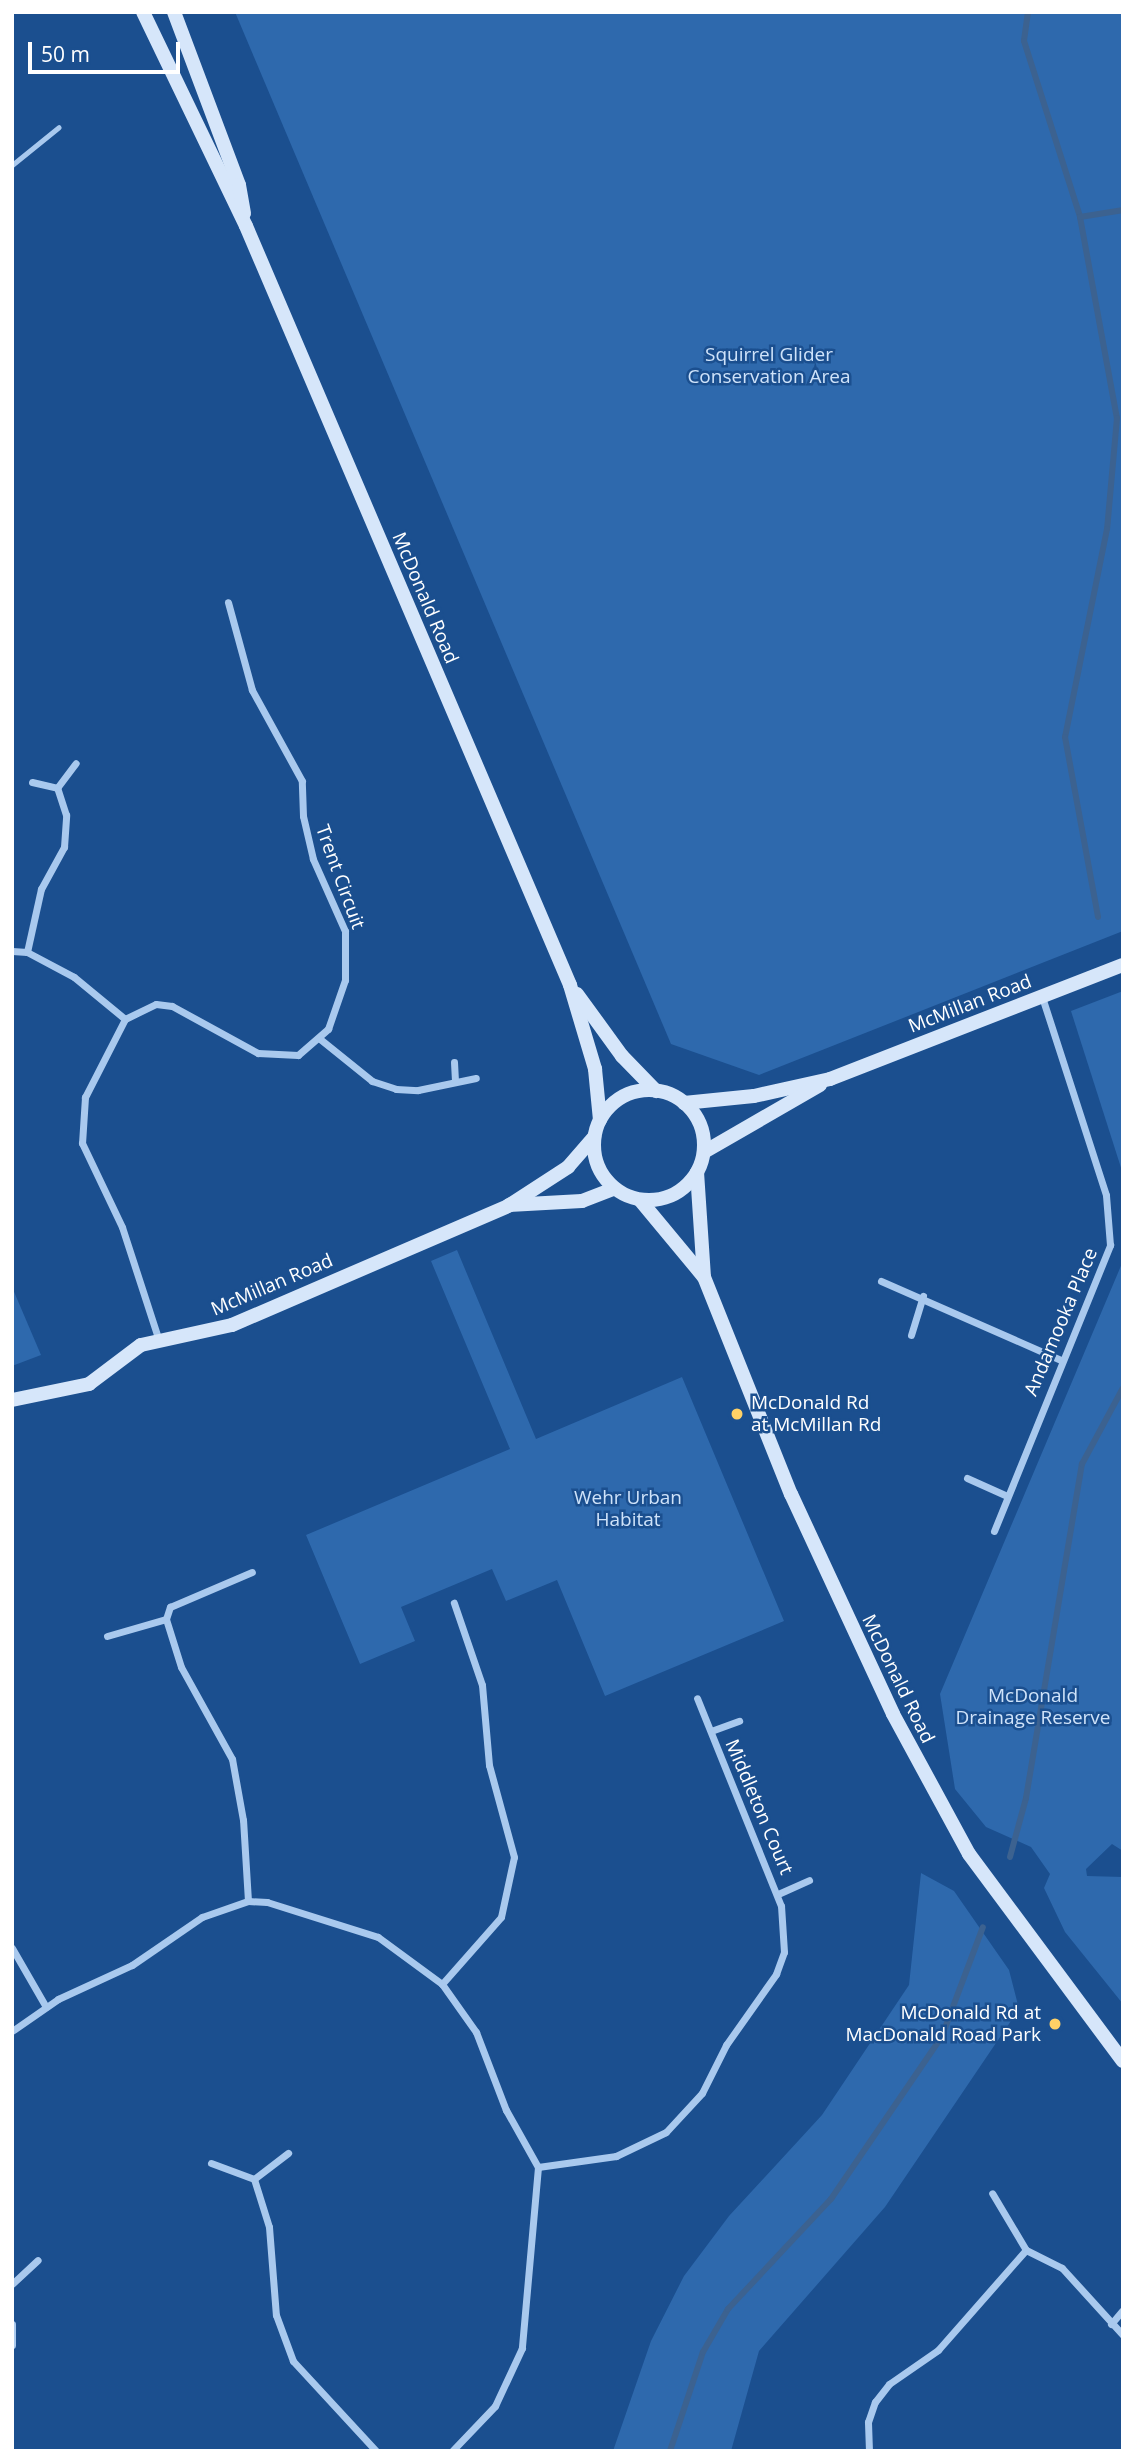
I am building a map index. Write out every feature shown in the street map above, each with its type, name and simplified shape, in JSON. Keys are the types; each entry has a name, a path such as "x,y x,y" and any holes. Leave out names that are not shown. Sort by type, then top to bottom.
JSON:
{"main road":[{"name":"McDonald Road","path":"143,12 246,226 570,985 595,1069 600,1120"},
{"name":"McDonald Road","path":"174,12 239,185 246,226"},
{"name":"McMillan Road","path":"684,1102 754,1096 830,1079 1123,965"},
{"name":"McDonald Road","path":"570,985 622,1056 656,1091"},
{"name":"McMillan Road","path":"704,1152 830,1079"},
{"path":"656,1091 684,1102 696,1116 704,1152 697,1172 673,1195 640,1200 614,1189 594,1156 594,1137 600,1120 624,1096 656,1091"},
{"name":"McMillan Road","path":"12,1399 89,1384 158,1338 232,1325 508,1206 568,1167 594,1137"},
{"name":"McDonald Road","path":"697,1172 704,1277"},
{"name":"McMillan Road","path":"508,1206 582,1201 614,1189"},
{"name":"McDonald Road","path":"640,1200 704,1277 833,1588 969,1854 1017,1923 1123,2061"}],"street":[{"name":"Trent Circuit","path":"228,602 252,690 302,781 303,816 313,859 345,930 345,980 320,1039"},
{"path":"57,788 76,764"},
{"path":"32,782 57,788"},
{"path":"27,951 41,888 64,847 66,815 57,788"},
{"path":"12,951 27,951 90,987 125,1019"},
{"name":"Andamooka Place","path":"993,1531 1061,1360 1106,1260 1110,1212 1042,997"},
{"path":"158,1338 122,1227 82,1143 85,1097 125,1019 156,1004 172,1006 277,1058 298,1055 320,1039 372,1082 418,1090 476,1078"},
{"path":"454,1062 455,1082"},
{"path":"881,1281 923,1296 970,1322 1061,1360"},
{"path":"911,1335 923,1296"},
{"path":"967,1478 1007,1496"},
{"path":"248,1901 243,1820 232,1759 181,1667 166,1619 170,1606 252,1572"},
{"path":"442,1984 501,1917 514,1857 489,1765 482,1685 454,1604"},
{"path":"107,1636 166,1619"},
{"name":"Middleton Court","path":"538,2167 616,2156 666,2132 685,2115 776,1974 784,1942 778,1894 697,1698"},
{"name":"Middleton Court","path":"711,1731 739,1721"},
{"name":"Middleton Court","path":"778,1894 809,1880"},
{"path":"12,2031 46,2007 132,1965 202,1917 248,1901 267,1902 378,1937 442,1984 476,2032 506,2110 538,2167 522,2348 495,2406 452,2451"},
{"path":"12,1948 46,2007"},
{"path":"254,2179 288,2153"},
{"path":"211,2163 254,2179"},
{"path":"254,2179 269,2227 276,2315 293,2361 376,2451"},
{"path":"992,2193 1026,2250 1062,2269 1123,2335"},
{"path":"869,2451 868,2422 875,2402 889,2384 938,2350 1026,2250"},
{"path":"12,2284 38,2260"},
{"path":"1111,2324 1122,2311"},
{"path":"12,2324 12,2345"}],"lane":[{"path":"12,165 60,127"}],"green space":[{"name":"Squirrel Glider Conservation Area","path":"235,12 1123,12 1123,931 759,1075 671,1044"},
{"path":"1123,991 1123,1174 1071,1011"},
{"name":"Wehr Urban Habitat","path":"457,1250 536,1439 682,1377 784,1621 605,1696 557,1580 506,1601 492,1569 401,1607 415,1641 360,1664 306,1535 510,1449 431,1261"},
{"name":"McDonald Drainage Reserve","path":"1123,1261 1123,1851 1112,1844 1086,1869 1087,1876 1123,1877 1123,2004 1065,1932 1044,1888 1050,1874 1031,1847 986,1827 955,1789 940,1694"},
{"path":"12,1287 41,1355 12,1366"},
{"path":"921,1873 954,1891 1009,1970 1019,2009 885,2207 759,2351 731,2451 613,2451 651,2341 684,2276 729,2216 822,2115 909,1985"}],"waterway":[{"path":"1028,12 1024,41 1080,217 1117,418 1107,529 1065,737 1098,917"},
{"path":"1080,217 1123,210"},
{"path":"1010,1857 1026,1798 1082,1464 1123,1388"},
{"path":"670,2451 703,2352 728,2309 831,2199 942,2036 983,1927"}],"place":[{"name":"McDonald Rd at McMillan Rd","path":"737,1414"},
{"name":"McDonald Rd at MacDonald Road Park","path":"1055,2024"}]}
